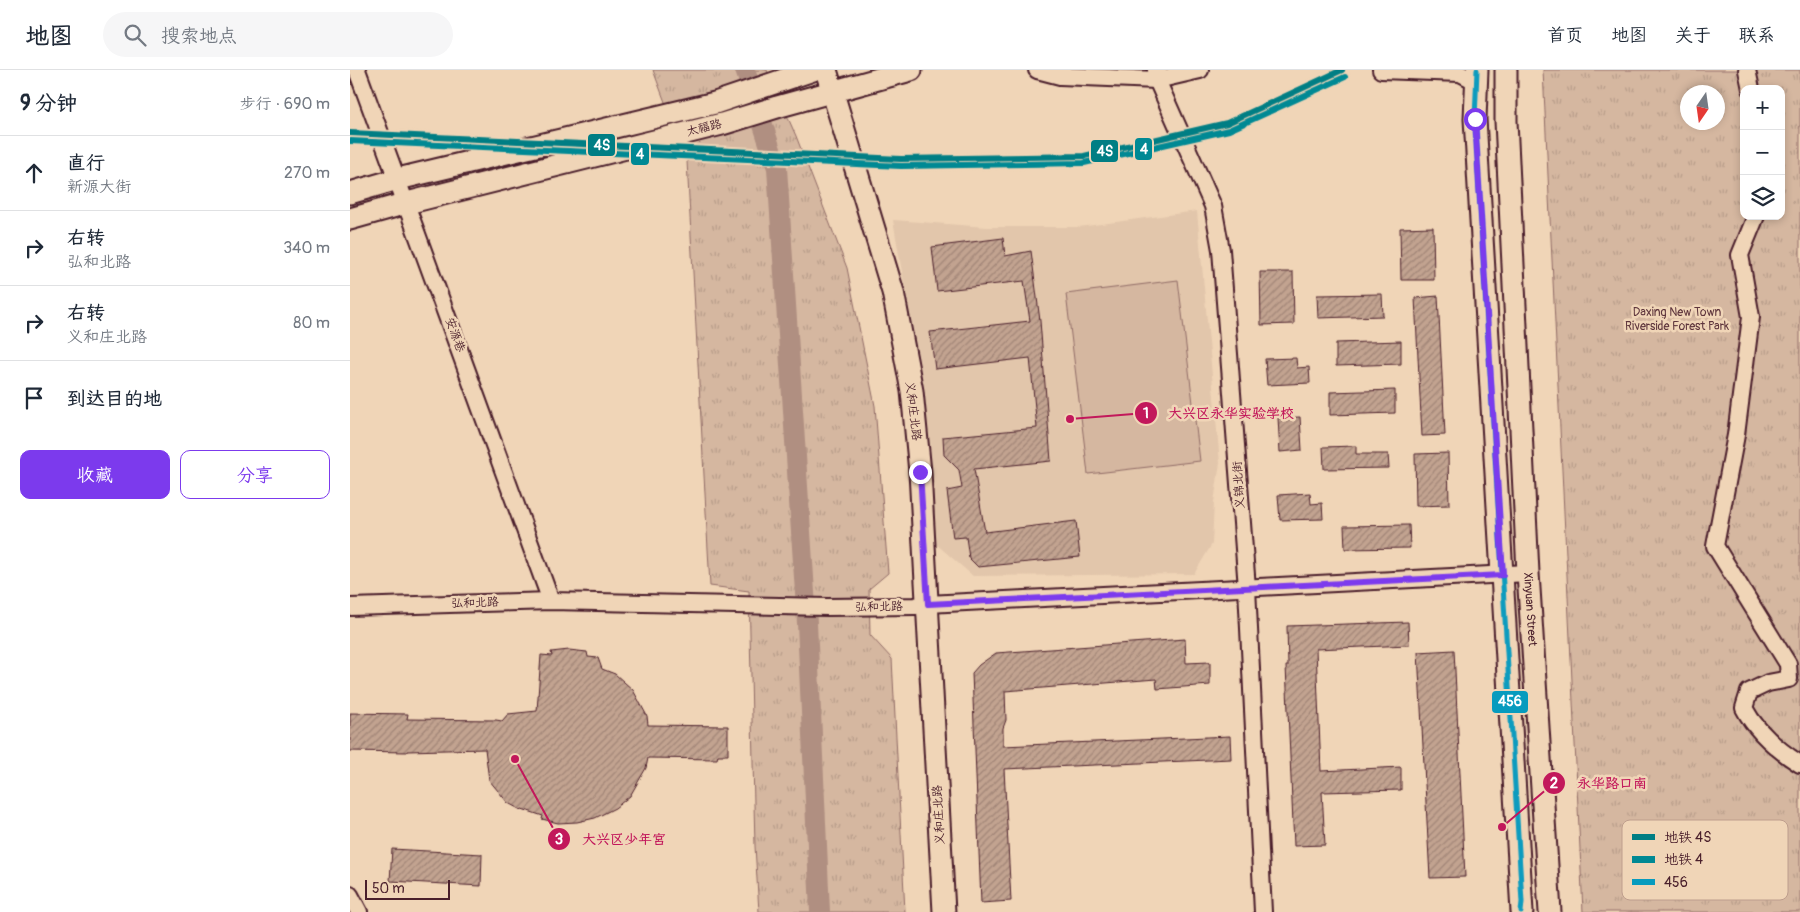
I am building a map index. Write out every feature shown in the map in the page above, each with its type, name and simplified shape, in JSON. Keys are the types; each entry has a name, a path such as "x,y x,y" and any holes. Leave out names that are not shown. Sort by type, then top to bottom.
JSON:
{"main road":[{"name":"太福路","path":"350,193 398,179 715,103 813,70"},
{"name":"义和庄北路","path":"813,70 827,93 893,292 912,391 920,472 921,605 930,912"},
{"name":"义和庄北路","path":"826,70 827,93"},
{"name":"太福路","path":"350,219 722,124 911,70"},
{"name":"Xinyuan Street","path":"1506,70 1506,121 1514,306 1528,573 1550,912"},
{"path":"1477,76 1475,119 1522,909"},
{"name":"义和庄北路","path":"921,605 944,912"}],"street":[{"name":"安源巷","path":"357,70 551,601"},
{"path":"1037,70 1060,76 1157,75 1200,70"},
{"path":"1381,70 1460,73 1477,76"},
{"path":"1747,70 1750,85"},
{"name":"义锦北街","path":"1157,75 1213,206 1221,250 1247,588 1263,912"},
{"path":"1754,220 1740,255 1751,318 1736,434 1715,546 1788,664 1789,679 1768,683 1749,692 1744,708 1751,722 1784,754 1800,764"},
{"name":"弘和北路","path":"350,607 551,601 773,607 921,605 1528,573"},
{"path":"350,895 359,912"}],"shaded area":[{"path":"1197,211 1220,463 1214,502 1212,544 1194,574 973,576 935,543 920,376 893,220 987,227 1079,227"}],"green space":[{"path":"653,70 767,70 796,136 847,268 875,406 888,573 869,589 870,635 892,659 905,912 759,912 755,846 749,591 710,586 687,161"},
{"name":"Daxing New Town Riverside Forest Park","path":"1543,70 1800,70 1800,912 1583,912"},
{"path":"1178,280 1200,461 1088,474 1066,294"}],"building":[{"path":"1433,227 1434,280 1401,280 1400,228"},
{"path":"1003,238 1005,256 1031,251 1040,321 1051,461 974,469 985,532 1076,521 1080,557 978,567 969,558 966,537 953,538 947,491 962,488 959,470 944,455 943,437 1037,428 1030,358 935,369 930,332 1030,321 1024,281 937,291 932,247"},
{"path":"1260,272 1293,272 1294,324 1261,325"},
{"path":"1382,294 1383,316 1318,318 1317,295"},
{"path":"1438,296 1445,435 1422,436 1415,298"},
{"path":"1401,341 1401,364 1336,366 1336,343"},
{"path":"1296,358 1297,368 1309,367 1310,383 1267,385 1265,359"},
{"path":"1395,390 1395,413 1330,415 1330,392"},
{"path":"1300,417 1302,450 1280,452 1278,418"},
{"path":"1356,446 1356,454 1388,454 1389,468 1324,469 1323,447"},
{"path":"1448,453 1449,505 1416,506 1415,454"},
{"path":"1310,493 1311,504 1322,503 1323,519 1280,520 1278,495"},
{"path":"1409,525 1410,548 1345,549 1344,526"},
{"path":"1408,622 1409,645 1316,649 1321,771 1401,767 1401,790 1322,792 1325,845 1294,846 1286,666 1288,666 1287,626"},
{"path":"1185,639 1186,663 1210,662 1210,685 1157,689 1156,679 1005,691 1006,720 1003,728 1003,746 1230,736 1231,759 1004,769 1011,901 981,903 972,673 979,665 996,653"},
{"path":"569,650 587,652 588,657 598,658 602,669 615,674 633,690 647,716 648,725 728,726 728,755 718,755 717,759 648,758 646,768 630,796 615,808 595,818 577,822 558,823 542,819 543,816 521,810 508,803 489,780 485,749 407,752 350,751 350,713 408,714 407,719 502,721 508,714 537,711 541,655 552,656 551,652"},
{"path":"1454,650 1465,877 1430,878 1418,652"},
{"path":"392,849 482,854 481,886 390,881"}],"waterway":[{"path":"745,70 777,168 807,623 820,912"}],"metro line":[{"name":"4S","path":"350,133 901,159 1084,156 1227,123 1342,70"},
{"name":"4","path":"350,141 901,166 1084,163 1229,130 1345,77"}],"transit line":[{"name":"456","path":"1477,70 1475,119 1522,902 1521,912"}],"place":[{"name":"大兴区永华实验学校","path":"1070,419"},
{"name":"大兴区少年宫","path":"515,759"},
{"name":"永华路口南","path":"1502,827"}],"route":[{"path":"920,472 928,604 1503,575 1475,119"}]}
